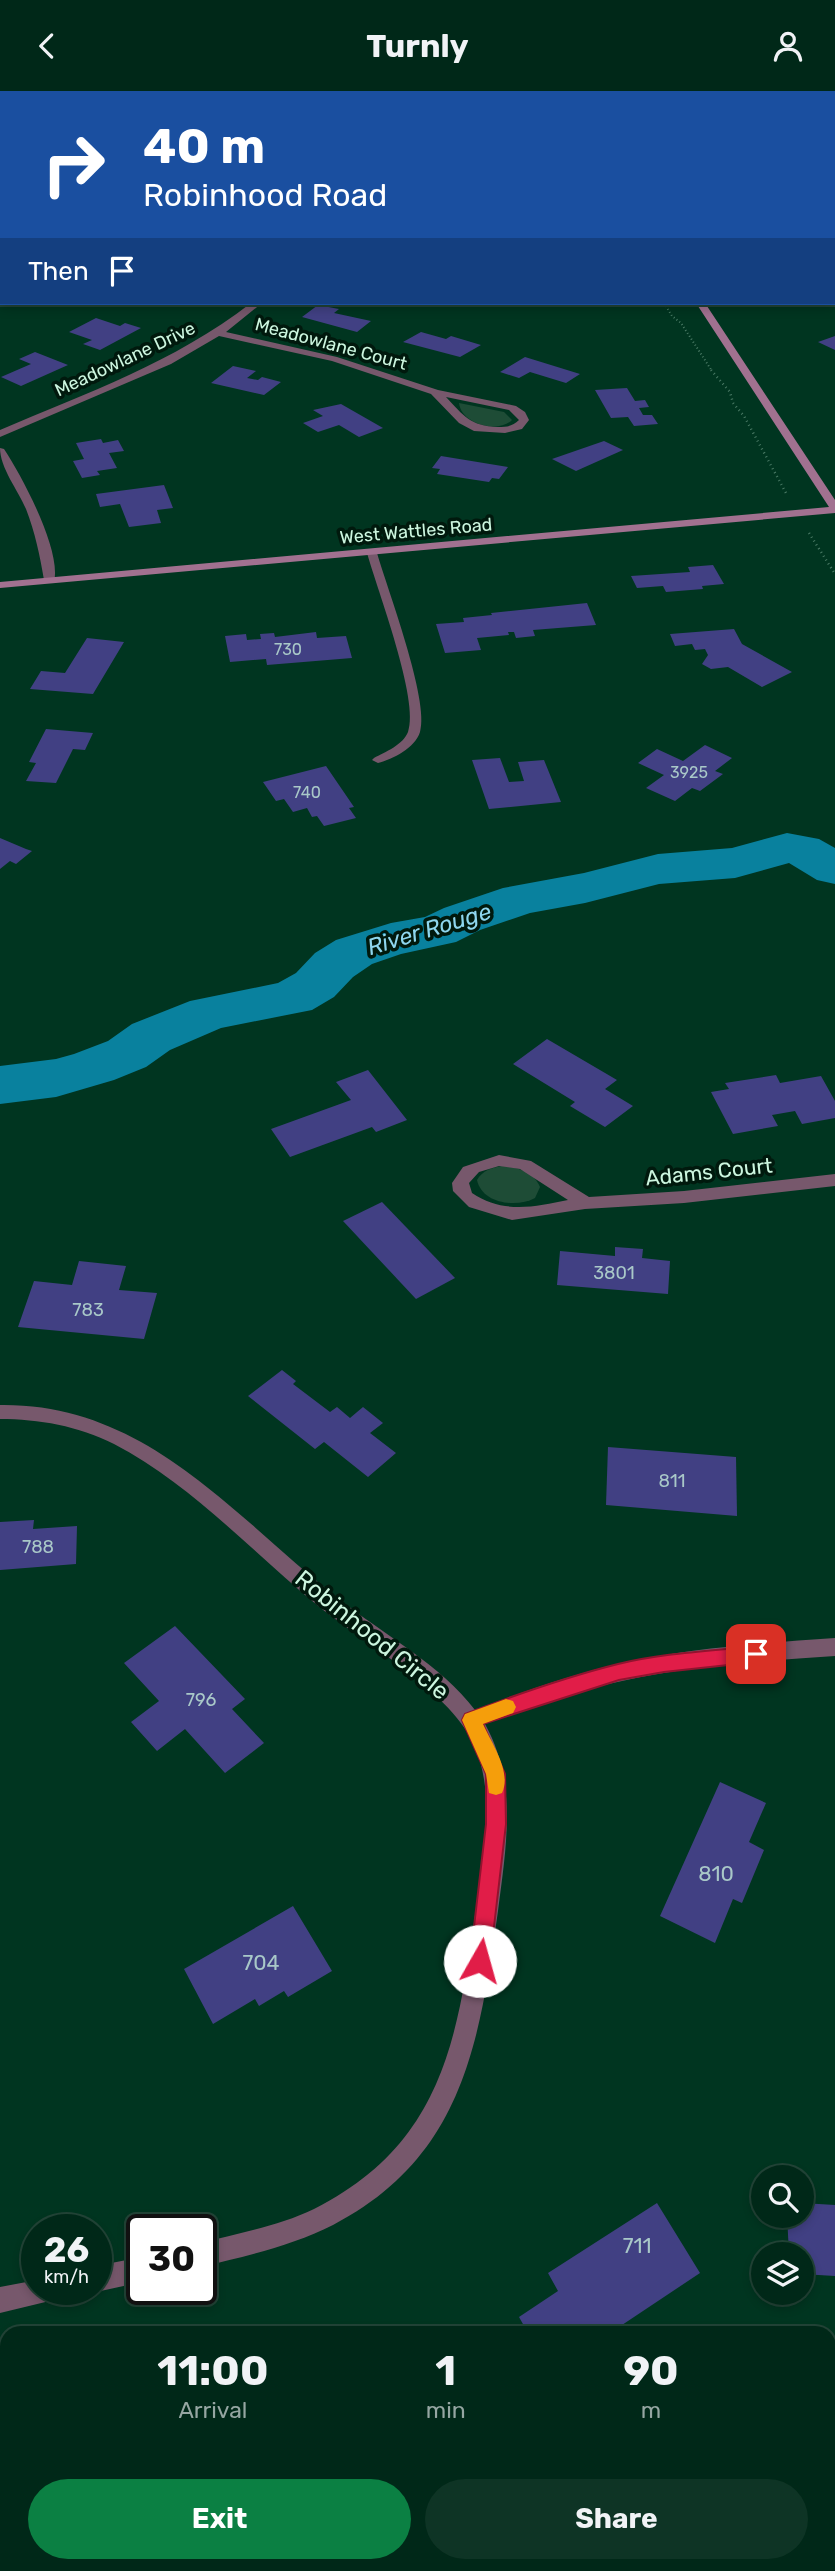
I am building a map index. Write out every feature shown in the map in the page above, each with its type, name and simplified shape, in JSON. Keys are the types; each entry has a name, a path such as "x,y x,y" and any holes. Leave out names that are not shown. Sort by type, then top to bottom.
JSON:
{"street":[{"name":"Meadowlane Drive","path":"0,433 168,362 218,333 254,305"},
{"path":"701,305 835,509"},
{"name":"Meadowlane Court","path":"218,333 358,365 435,392 502,405 517,411 524,420 518,427 505,430 478,429 463,421 435,392"},
{"path":"0,451 23,488 34,516 50,580"},
{"name":"West Wattles Road","path":"0,585 835,509"},
{"name":"Adams Court","path":"587,1203 568,1195 539,1170 516,1160 491,1161 477,1166 466,1172 460,1181 461,1189 468,1199 497,1212 514,1214 587,1203 632,1201 835,1180"},
{"name":"Robinhood Circle","path":"0,1412 48,1415 84,1424 150,1455 181,1477 323,1598 443,1688 472,1720 495,1774 496,1824 492,1870 469,2027 454,2074 432,2123 414,2148 360,2196 332,2212 269,2236 217,2251"},
{"path":"472,1720 540,1695 619,1672 722,1657 835,1647"},
{"path":"0,2300 21,2296"}],"lane":[{"path":"372,553 410,682 416,720 415,732 401,748 378,760"}],"path":[{"path":"665,305 672,316 681,323 716,378 730,392 733,403 744,416 790,499"},
{"path":"807,529 835,574"}],"green space":[{"path":"459,403 504,412 512,420 498,426 481,425 466,416"},
{"path":"502,1166 519,1169 533,1177 540,1187 535,1198 510,1203 493,1199 486,1194 477,1180 488,1170"}],"building":[{"path":"318,305 339,309 334,313 371,321 357,332 302,317"},
{"path":"96,318 120,326 125,323 141,328 100,350 83,344 92,340 69,332"},
{"path":"421,332 446,339 451,336 481,345 460,357 403,342"},
{"path":"835,336 835,350 818,342"},
{"path":"35,352 68,365 21,386 1,377 31,364 19,359"},
{"path":"525,357 580,374 566,383 530,372 519,378 500,372"},
{"path":"233,366 256,371 247,378 258,380 262,377 281,382 264,395 211,383"},
{"path":"627,388 635,401 645,400 649,407 639,408 643,415 652,415 658,424 634,426 628,417 611,418 595,390"},
{"path":"341,404 383,428 359,437 339,425 318,432 303,423 323,416 313,410"},
{"path":"101,439 103,443 118,440 124,451 109,453 117,468 97,471 100,475 82,478 73,461 84,459 76,443"},
{"path":"604,441 623,450 576,471 552,459"},
{"path":"441,456 508,467 499,479 492,478 489,482 437,474 440,469 432,468"},
{"path":"164,485 173,508 157,510 161,523 129,527 120,504 100,507 96,494"},
{"path":"713,565 724,584 702,586 703,589 666,592 663,586 637,588 631,576 690,572 688,567"},
{"path":"587,603 596,625 533,630 535,636 516,638 514,632 508,632 509,635 477,638 481,650 445,653 436,624 464,622 463,618 492,615 491,613"},
{"path":"734,629 742,644 792,672 762,687 728,667 711,669 702,664 708,655 705,649 695,650 692,644 675,646 670,634"},
{"path":"316,632 317,638 346,636 352,658 267,665 266,659 230,662 225,636 246,634 247,640 261,639 260,634 274,633 275,637"},
{"path":"87,638 124,642 93,694 30,689 41,671 65,673"},
{"path":"46,729 93,733 85,750 73,749 56,783 26,781 36,763 29,762"},
{"path":"705,745 732,758 715,771 723,774 700,791 692,788 675,801 646,788 664,775 638,763 657,749 683,761"},
{"path":"500,758 509,782 524,781 518,762 544,760 561,802 489,809 472,760"},
{"path":"326,766 354,807 349,808 356,818 324,826 317,816 312,817 307,808 293,812 284,799 276,801 263,782"},
{"path":"0,838 32,851 16,864 10,861 0,869"},
{"path":"547,1039 617,1080 605,1089 633,1106 605,1127 570,1106 575,1102 513,1064"},
{"path":"368,1070 407,1120 376,1132 372,1127 290,1157 271,1129 351,1100 336,1082"},
{"path":"776,1075 780,1083 821,1076 835,1101 835,1118 802,1124 795,1111 772,1115 778,1126 733,1134 711,1092 729,1089 725,1083"},
{"path":"382,1202 455,1278 416,1299 343,1221"},
{"path":"615,1247 643,1249 642,1258 670,1261 668,1294 557,1285 560,1251 615,1256"},
{"path":"79,1261 126,1266 119,1290 157,1293 144,1339 18,1327 34,1281 72,1285"},
{"path":"282,1370 296,1381 293,1384 330,1412 337,1407 350,1418 363,1407 383,1423 370,1433 396,1453 368,1477 324,1442 315,1449 248,1396"},
{"path":"608,1447 736,1457 737,1516 606,1505"},
{"path":"34,1520 33,1529 77,1526 76,1564 0,1570 0,1522"},
{"path":"175,1626 245,1699 232,1709 264,1743 225,1773 185,1729 157,1751 131,1722 159,1701 124,1663"},
{"path":"720,1782 766,1803 749,1842 764,1850 742,1903 733,1899 715,1943 660,1916"},
{"path":"293,1906 332,1971 288,1997 284,1991 259,2006 255,1999 213,2024 184,1969"},
{"path":"657,2203 700,2273 620,2326 524,2326 519,2317 558,2291 548,2273"},
{"path":"814,2204 835,2205 835,2276 814,2275 814,2242 788,2242 788,2228 814,2228"}],"waterway":[{"name":"River Rouge","path":"0,1085 56,1078 94,1067 127,1054 151,1037 209,1013 293,998 315,985 334,965 354,952 391,939 438,931 462,919 521,899 585,888 658,869 735,863 787,848 802,849 835,869"}],"slow traffic":[{"path":"496,1786 486,1748 472,1720 506,1707"}],"route":[{"path":"480,1961 496,1824 495,1774 472,1720 528,1699 619,1672 756,1654"}]}
